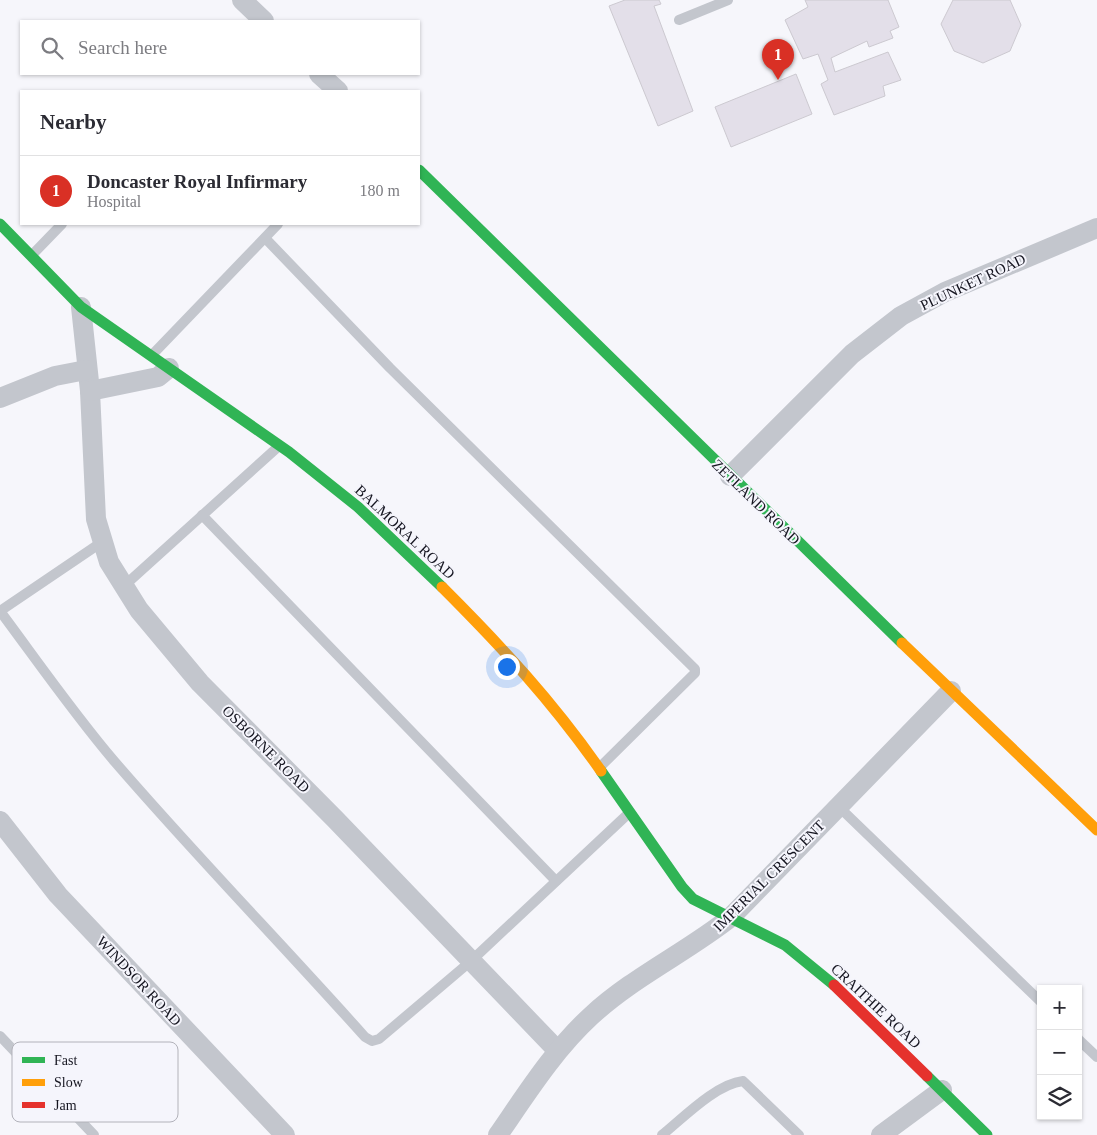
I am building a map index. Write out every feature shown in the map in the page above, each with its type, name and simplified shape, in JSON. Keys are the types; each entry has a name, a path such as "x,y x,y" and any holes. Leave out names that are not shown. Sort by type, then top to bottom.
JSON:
{"street":[{"path":"242,0 263,20"},
{"path":"320,75 337,90"},
{"name":"ZETLAND ROAD","path":"420,171 730,476 1097,830"},
{"name":"BALMORAL ROAD","path":"0,224 82,307 279,445 358,507 502,647 566,722 682,887 694,899 731,917"},
{"name":"PLUNKET ROAD","path":"730,476 852,354 901,316 945,292 1097,228"},
{"name":"OSBORNE ROAD","path":"82,307 86,370 90,391 96,519 109,562 139,610 200,683 335,819 557,1050"},
{"path":"90,391 158,377 169,368"},
{"path":"0,398 55,376 86,370"},
{"name":"IMPERIAL CRESCENT","path":"498,1135 557,1050 592,1014 629,987 704,939 731,917 951,691"},
{"name":"WINDSOR ROAD","path":"0,821 58,895 284,1135"},
{"name":"CRAITHIE ROAD","path":"731,917 785,945 846,994 987,1135"},
{"path":"882,1135 942,1090"}],"lane":[{"path":"679,20 728,0"},
{"path":"32,256 61,225"},
{"path":"151,356 277,225"},
{"path":"265,238 390,368 695,669 695,673 599,768"},
{"path":"124,586 279,445"},
{"path":"202,516 556,881"},
{"path":"102,542 0,611 78,717 115,762 365,1037 372,1041 379,1039 471,961 630,813"},
{"path":"839,806 1037,998"},
{"path":"0,1036 12,1049"},
{"path":"1082,1043 1097,1057"},
{"path":"662,1135 717,1090 742,1081 799,1135"},
{"path":"82,1122 94,1135"}],"building":[{"path":"625,0 659,0 661,4 654,6 693,111 658,126 609,6"},
{"path":"805,0 888,0 899,27 890,31 893,38 869,47 867,41 831,58 835,72 888,52 901,80 883,86 885,96 834,115 821,84 828,80 818,54 803,59 785,20 808,7"},
{"path":"953,0 1010,0 1021,25 1010,51 983,63 954,51 941,24"},
{"path":"796,74 812,114 731,147 715,107"}],"traffic: fast":[{"path":"420,171 902,643"},
{"path":"0,224 81,307 289,452 358,507 442,587"},
{"path":"601,771 682,887 693,899 785,945 834,985"},
{"path":"927,1076 987,1135"}],"traffic: slow":[{"path":"442,587 526,675 583,745 601,771"},
{"path":"902,643 1097,830"}],"traffic: jam":[{"path":"834,985 927,1076"}],"place":[{"name":"Doncaster Royal Infirmary","path":"778,80"}]}
